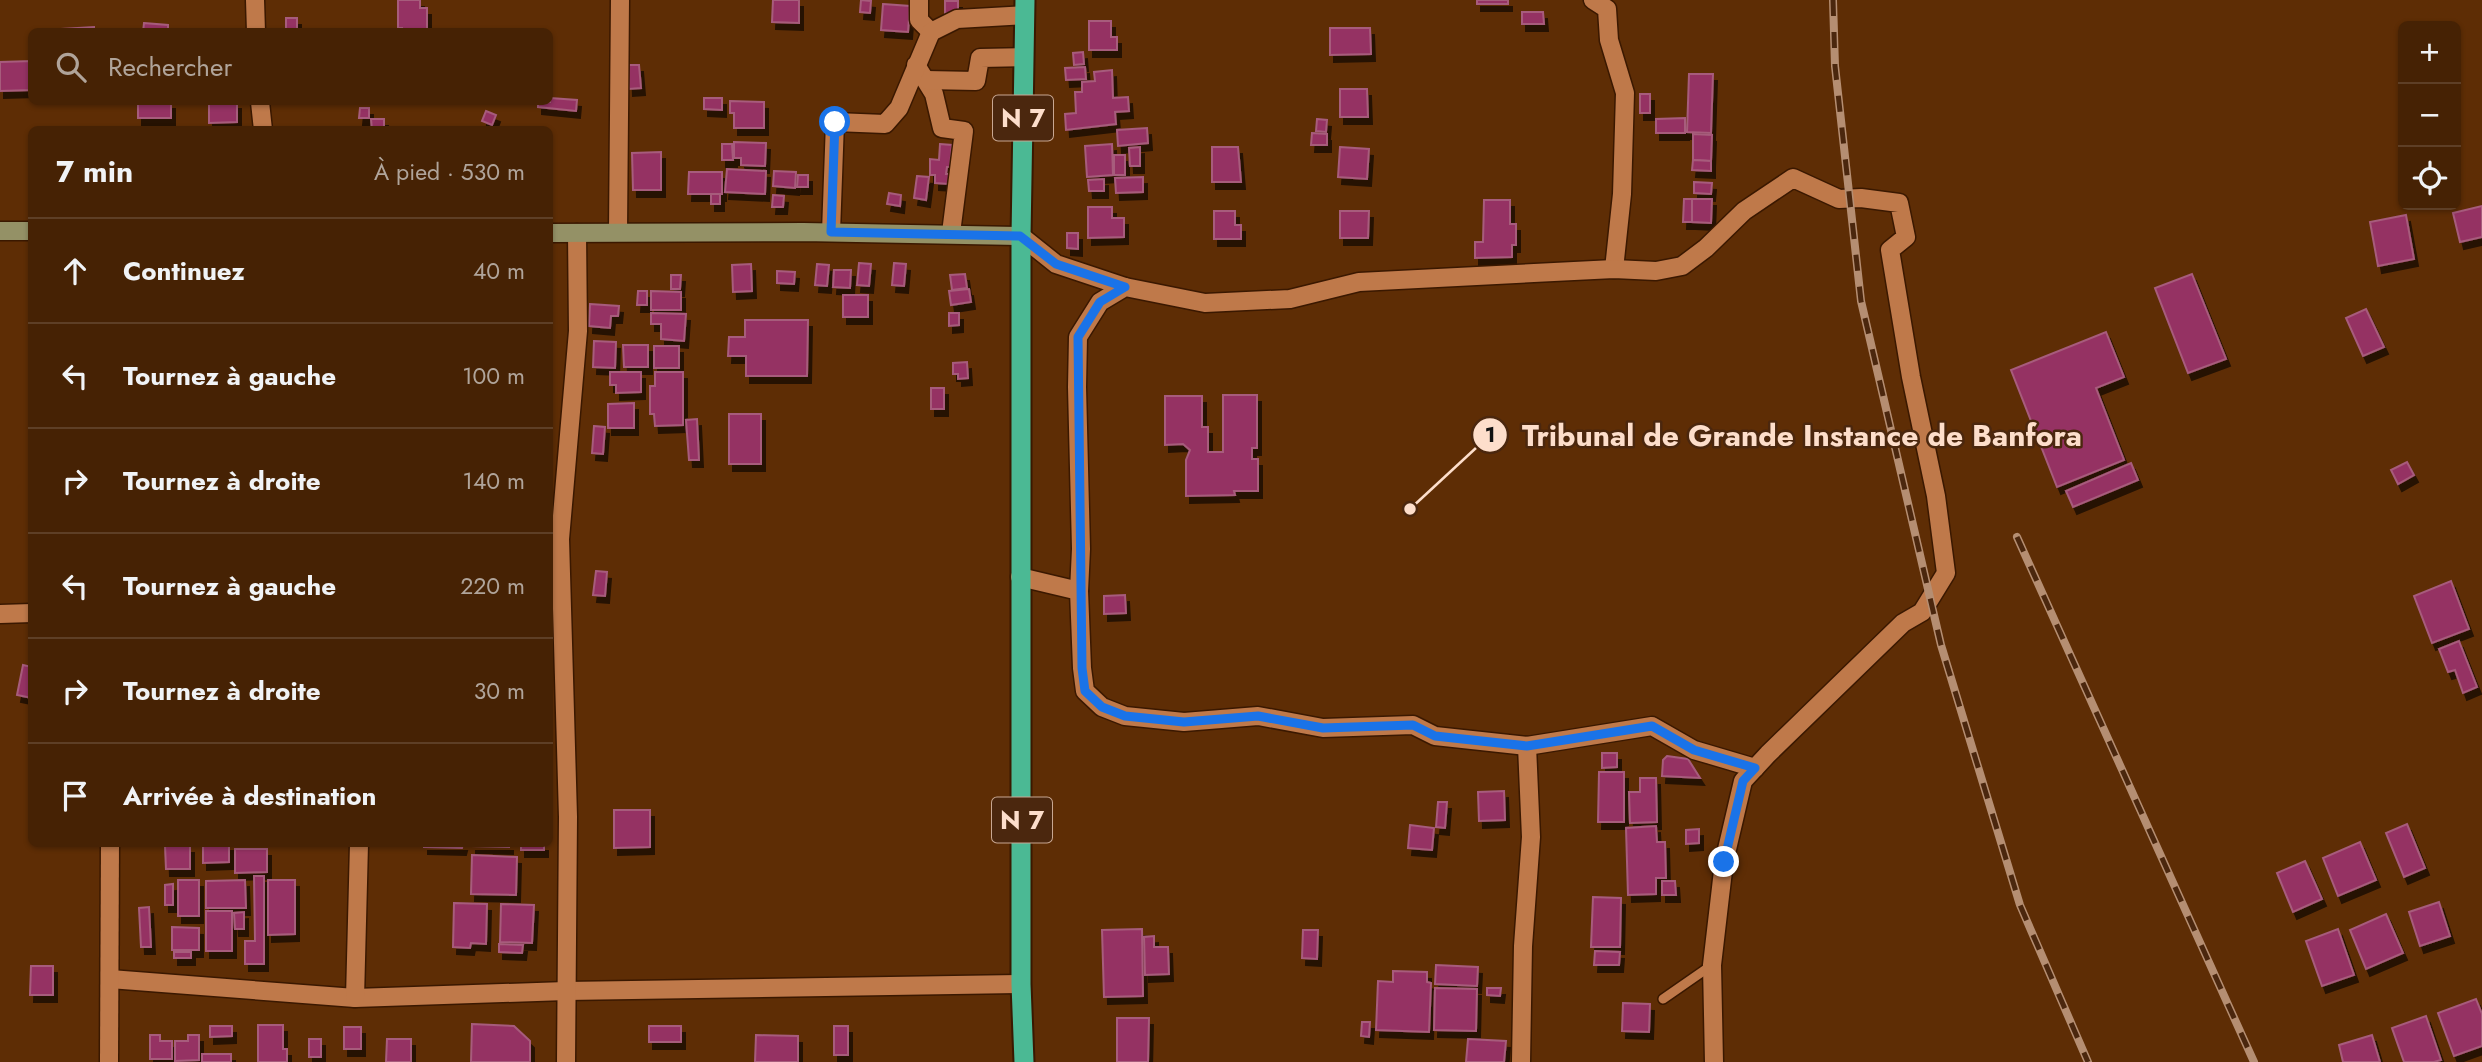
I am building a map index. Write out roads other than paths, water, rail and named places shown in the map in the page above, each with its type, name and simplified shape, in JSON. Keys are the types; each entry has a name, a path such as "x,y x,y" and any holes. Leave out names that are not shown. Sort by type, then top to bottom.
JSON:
{"highway":[{"name":"N 7","path":"1024,1062 1021,984 1020,236 1025,7"}],"main road":[{"path":"0,231 28,231"},
{"path":"553,233 831,232 1020,236"}],"street":[{"path":"255,0 256,28"},
{"path":"618,232 620,0"},
{"path":"919,0 919,20 931,32"},
{"path":"1593,0 1606,9 1609,40 1625,93 1622,194 1614,269"},
{"path":"831,232 835,122 885,124 899,108 921,73 931,32 957,19 1025,7"},
{"path":"921,73 976,81 980,58 1024,57"},
{"path":"921,73 934,94 942,128 964,131 951,233"},
{"path":"260,105 263,126"},
{"path":"1020,236 1056,264 1125,287 1205,303 1290,299 1359,282 1614,269 1656,271 1682,266 1706,248 1744,211 1793,178 1839,199 1861,198 1899,203 1906,237 1890,250 1911,377 1936,496 1946,573 1922,612 1903,623 1743,781 1724,862 1712,965 1714,1062"},
{"path":"566,1062 568,817 555,539 578,331 577,233"},
{"path":"1125,287 1100,302 1078,337 1082,668 1085,691 1102,707 1125,716 1184,722 1258,716 1323,728 1413,725 1435,736 1527,746 1652,726 1694,750 1755,768"},
{"path":"1020,577 1079,591"},
{"path":"0,614 28,613"},
{"path":"1521,1062 1523,946 1531,836 1527,746"},
{"path":"109,1062 110,847"},
{"path":"355,998 359,847"},
{"path":"110,979 355,998 566,990 1021,984"}],"lane":[{"path":"1663,999 1712,965"}],"railway":[{"path":"1833,0 1835,66 1861,301 1941,645 2020,905 2088,1062"},
{"path":"2017,537 2254,1062"}],"place":[{"name":"Tribunal de Grande Instance de Banfora","path":"1410,509"}]}
